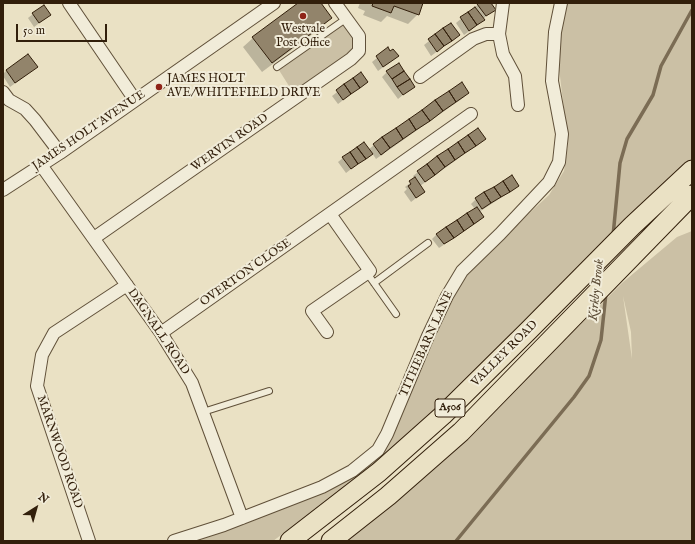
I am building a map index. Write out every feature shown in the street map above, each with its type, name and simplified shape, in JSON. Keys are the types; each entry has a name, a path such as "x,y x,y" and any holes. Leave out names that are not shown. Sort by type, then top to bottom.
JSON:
{"main road":[{"name":"VALLEY ROAD","path":"290,541 379,472 437,420 632,226 692,170"},
{"name":"VALLEY ROAD","path":"331,541 388,496 461,432 692,195"}],"street":[{"path":"69,3 135,100"},
{"name":"WERVIN ROAD","path":"94,238 351,59 360,51 359,36 335,3"},
{"path":"503,3 499,34 503,54 515,76 518,105"},
{"name":"TITHEBARN LANE","path":"174,541 224,525 322,487 352,471 378,450 387,434 446,296 462,272 549,182 559,162 562,134 552,81 554,32 561,3"},
{"name":"JAMES HOLT AVENUE","path":"3,190 60,153 269,4"},
{"path":"420,77 474,39 486,34 499,34"},
{"path":"3,92 9,100 25,109 60,153"},
{"name":"OVERTON CLOSE","path":"161,333 471,114"},
{"name":"DAGNALL ROAD","path":"41,165 161,333 192,383 242,518"},
{"path":"327,332 312,311 370,278 370,271 330,214"},
{"name":"MARNWOOD ROAD","path":"89,541 37,386 42,355 54,333 127,286"}],"lane":[{"path":"277,67 347,18"},
{"path":"396,314 370,278 428,243"},
{"path":"204,412 269,390"}],"shaded area":[{"path":"566,3 692,3 692,159 424,420 383,457 380,453 407,399 449,302 468,273 549,195 564,171 568,144 559,68 561,33"},
{"path":"347,18 359,51 296,97 277,67"},
{"path":"692,231 692,541 342,541 464,441 622,283 677,237","holes":["623,296 631,332 632,359"]},
{"path":"374,463 331,498 273,541 192,541 355,475"}],"building":[{"path":"298,3 321,3 332,18 272,63 252,37"},
{"path":"373,3 423,3 419,15 394,6 391,13 372,6"},
{"path":"491,3 496,10 486,16 477,4"},
{"path":"44,5 51,15 39,23 32,13"},
{"path":"475,7 485,20 477,25 468,12"},
{"path":"468,12 477,25 469,31 460,17"},
{"path":"451,23 460,35 452,41 443,28"},
{"path":"443,28 452,41 444,46 435,34"},
{"path":"435,34 444,46 437,52 428,39"},
{"path":"388,47 390,51 393,49 399,56 383,67 376,56"},
{"path":"28,54 38,67 15,83 6,70"},
{"path":"399,63 404,71 392,79 386,71"},
{"path":"404,71 410,79 397,87 392,79"},
{"path":"361,72 368,82 360,88 353,78"},
{"path":"353,78 360,88 351,94 344,84"},
{"path":"410,79 415,87 403,95 397,87"},
{"path":"462,82 469,93 456,102 449,91"},
{"path":"344,84 351,94 343,100 336,90"},
{"path":"449,91 456,102 443,111 435,100"},
{"path":"435,100 443,111 430,121 422,110"},
{"path":"422,110 430,121 416,130 409,119"},
{"path":"409,119 416,130 403,139 396,128"},
{"path":"396,128 403,139 390,148 382,137"},
{"path":"478,128 486,139 476,146 468,135"},
{"path":"468,135 476,146 465,153 458,142"},
{"path":"382,137 390,148 381,155 373,144"},
{"path":"364,142 373,154 366,159 357,147"},
{"path":"458,142 465,153 455,160 448,149"},
{"path":"357,147 366,159 358,164 350,152"},
{"path":"448,149 455,160 445,167 437,156"},
{"path":"350,152 358,164 351,169 342,157"},
{"path":"437,156 445,167 435,175 427,164"},
{"path":"427,164 435,175 425,182 417,171"},
{"path":"512,175 519,186 510,192 503,181"},
{"path":"415,177 425,192 416,198 408,186 411,184 409,181"},
{"path":"503,181 510,192 501,197 494,187"},
{"path":"494,187 501,197 491,203 484,192"},
{"path":"484,192 491,203 482,209 475,198"},
{"path":"477,207 484,217 474,224 467,213"},
{"path":"467,213 474,224 464,231 457,220"},
{"path":"457,220 464,231 454,238 446,227"},
{"path":"446,227 454,238 444,244 436,234"}],"waterway":[{"name":"Kirkby Brook","path":"613,236 620,163 627,139 653,95 661,66 692,10"},
{"name":"Kirkby Brook","path":"456,541 574,397 589,376 601,340 606,293"}],"place":[{"name":"Westvale Post Office","path":"303,16"},
{"name":"JAMES HOLT AVE/WHITEFIELD DRIVE","path":"159,87"}]}
